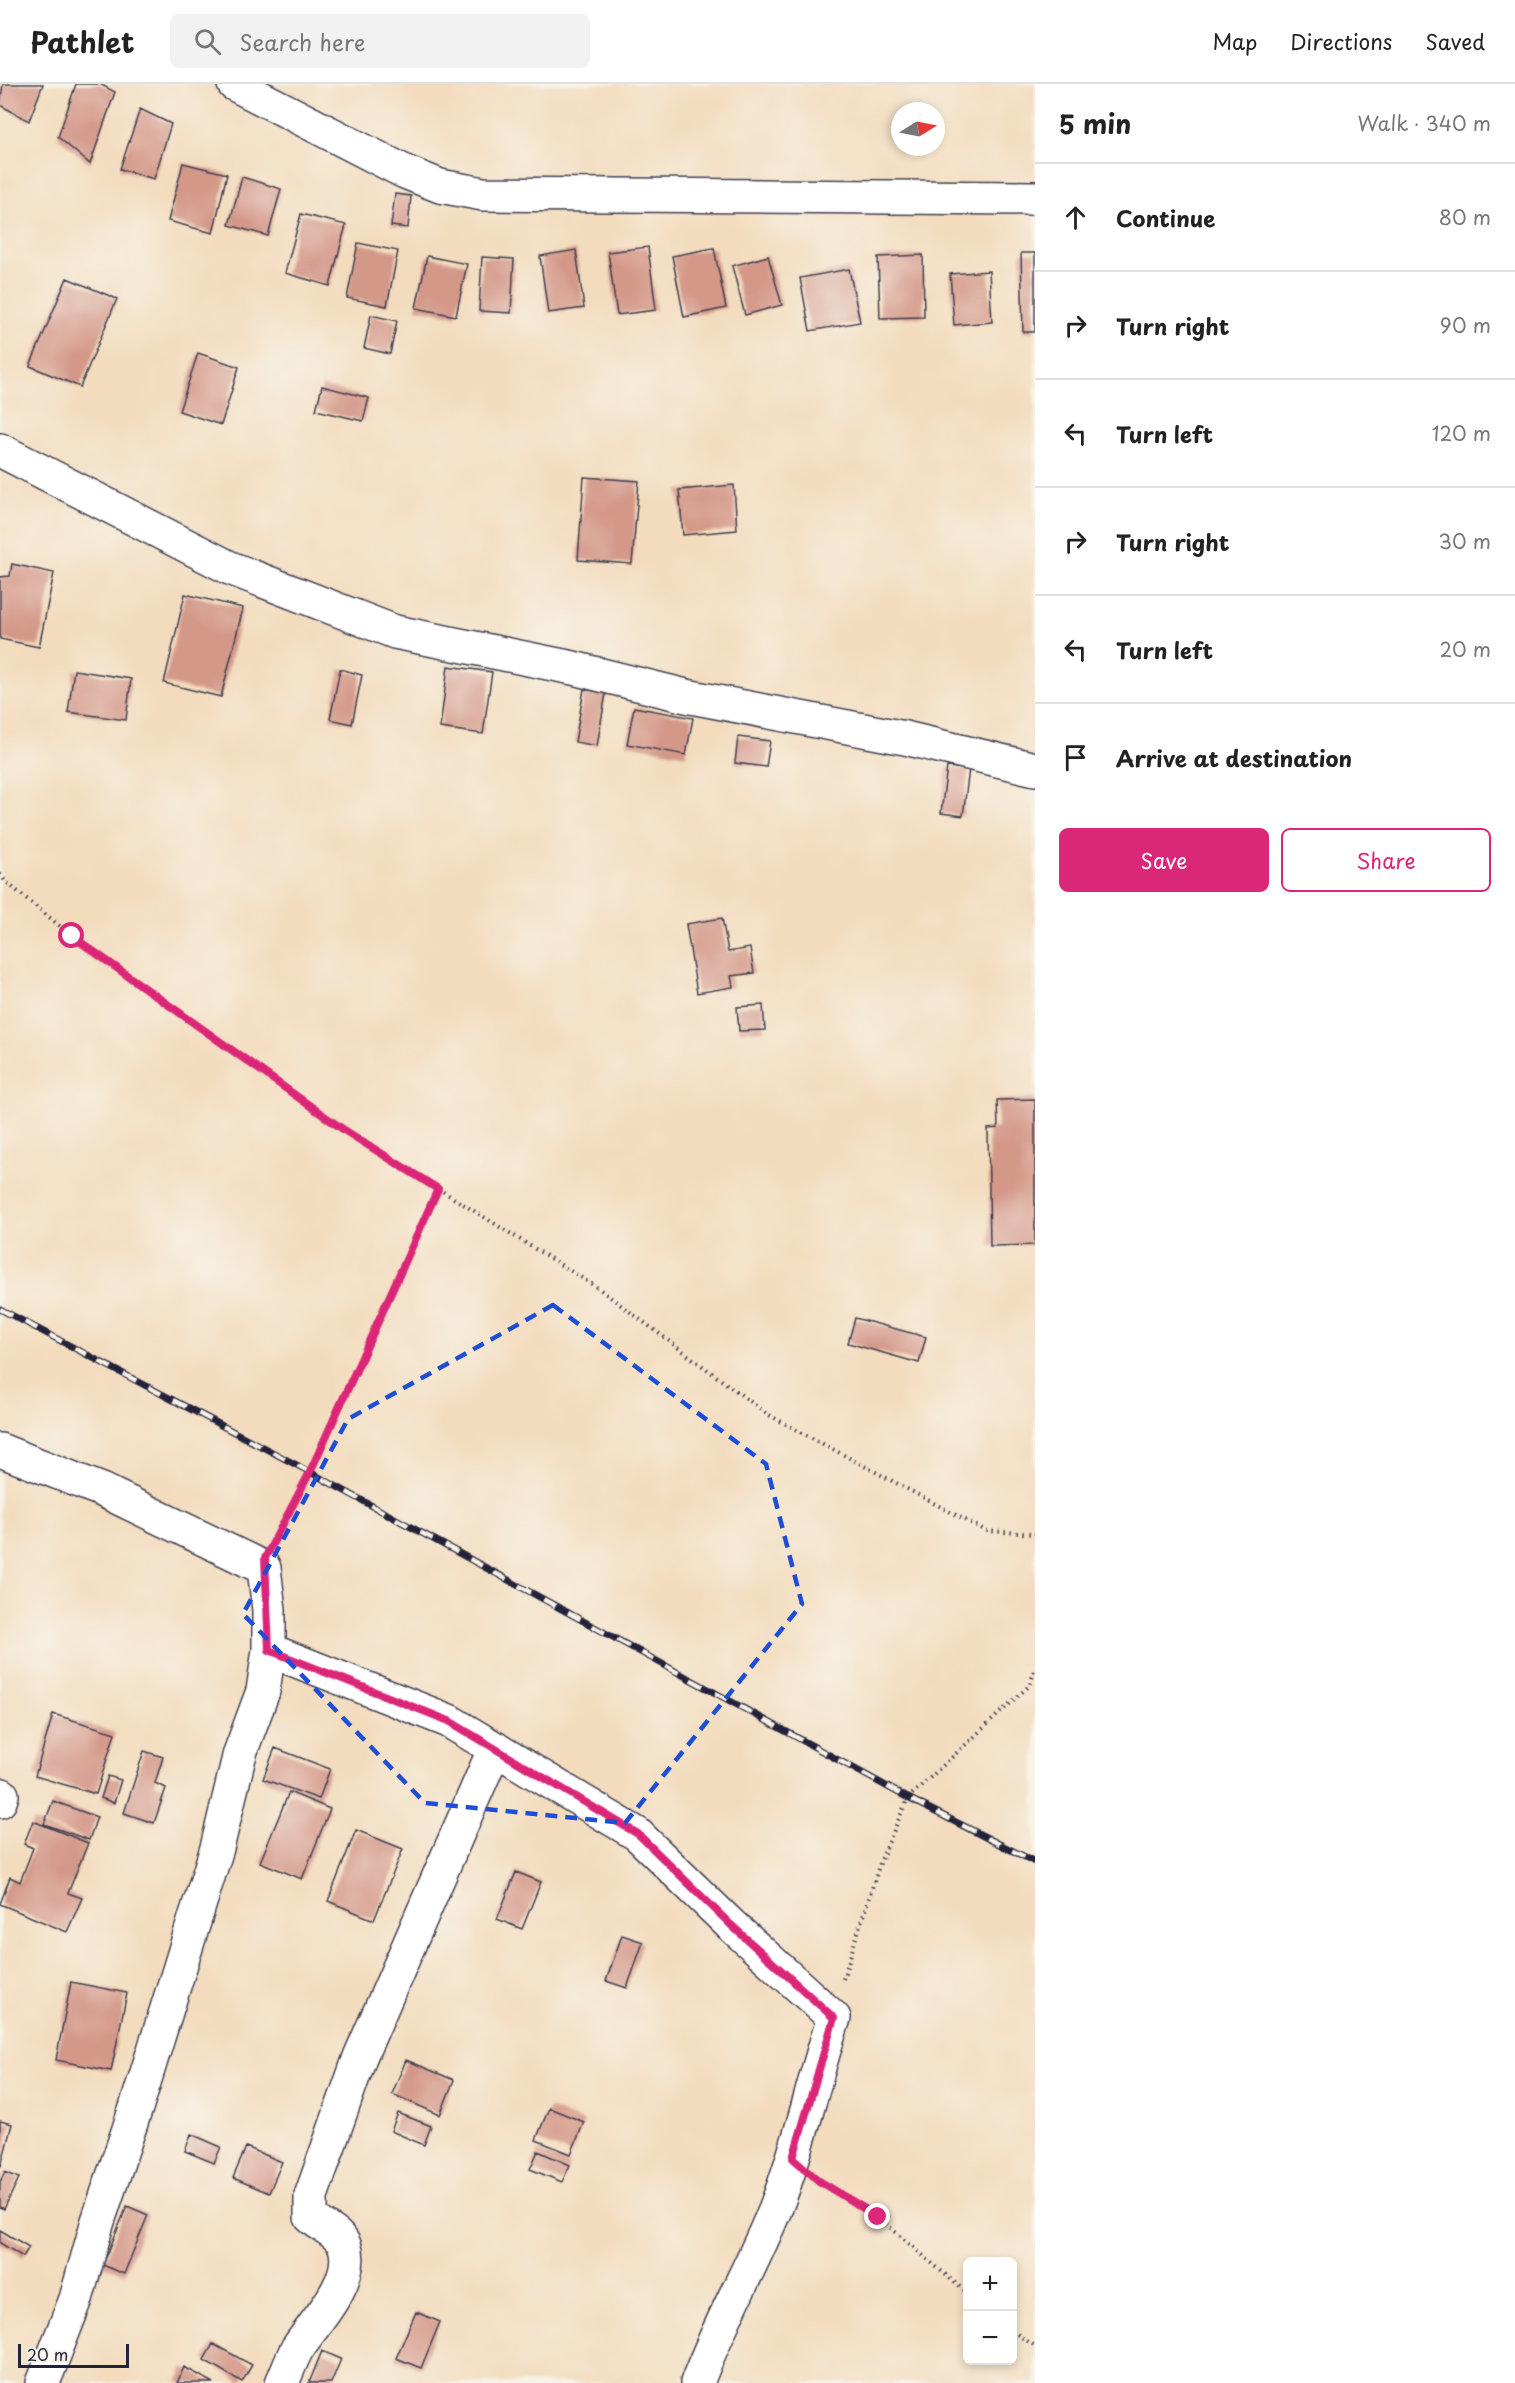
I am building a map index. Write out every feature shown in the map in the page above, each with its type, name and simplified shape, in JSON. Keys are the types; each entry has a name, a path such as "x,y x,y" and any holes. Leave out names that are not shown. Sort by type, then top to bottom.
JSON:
{"street":[{"path":"234,84 405,172 440,186 483,194 1035,198"},
{"path":"0,450 230,568 394,632 573,668 686,696 905,738 1035,770"},
{"path":"0,1450 102,1490 264,1568 269,1610 269,1650 263,1691 240,1753 217,1848 96,2224 76,2299 44,2383"},
{"path":"269,1650 449,1721 638,1834 731,1925 834,2018 793,2158 758,2248 712,2342 697,2383"},
{"path":"282,2383 297,2349 336,2296 344,2267 345,2248 338,2237 324,2229 311,2217 311,2196 360,2057 495,1748"}],"path":[{"path":"0,874 5,881 72,936 344,1130 598,1288 767,1414 986,1531 1035,1534"},
{"path":"264,1568 265,1558 310,1472 438,1189"},
{"path":"834,2018 850,1953 877,1871 908,1798 1030,1685 1035,1667"},
{"path":"793,2158 819,2181 878,2217 963,2290"},
{"path":"1017,2334 1035,2346"}],"highlighted area":[{"path":"553,1305 766,1464 802,1604 625,1823 425,1803 243,1614 348,1419"}],"building":[{"path":"3,84 43,84 29,121 0,105"},
{"path":"76,84 100,84 115,92 90,164 58,137"},
{"path":"140,109 171,124 154,179 120,169"},
{"path":"183,163 227,174 213,233 168,221"},
{"path":"242,177 281,189 268,236 229,225"},
{"path":"395,194 411,196 408,228 391,226"},
{"path":"301,214 346,225 330,286 285,273"},
{"path":"358,243 398,251 387,306 347,298"},
{"path":"648,247 656,310 617,315 608,252"},
{"path":"714,248 726,308 684,317 672,256"},
{"path":"576,250 584,308 548,313 540,256"},
{"path":"1021,253 1035,253 1035,332 1023,332"},
{"path":"923,255 924,317 880,318 878,257"},
{"path":"427,256 467,264 456,316 416,308"},
{"path":"768,256 782,305 745,315 732,266"},
{"path":"482,257 514,259 511,313 479,311"},
{"path":"849,269 860,322 810,331 800,278"},
{"path":"989,271 992,322 954,325 950,274"},
{"path":"67,278 117,299 80,387 30,366"},
{"path":"371,315 397,321 390,354 364,348"},
{"path":"198,353 239,367 221,425 179,411"},
{"path":"322,386 369,398 363,421 316,410"},
{"path":"584,477 639,481 632,564 578,560"},
{"path":"734,485 737,530 683,535 679,490"},
{"path":"12,564 54,573 39,647 0,639 0,577 10,576"},
{"path":"185,594 243,608 221,697 164,683"},
{"path":"448,666 492,672 483,734 440,728"},
{"path":"340,669 362,675 352,724 330,719"},
{"path":"74,670 131,679 126,720 68,712"},
{"path":"584,689 606,693 597,746 575,742"},
{"path":"634,707 693,718 686,755 627,744"},
{"path":"738,737 770,741 766,767 735,763"},
{"path":"947,767 969,769 963,816 941,813"},
{"path":"722,918 728,952 750,948 754,973 731,976 733,987 697,993 686,924"},
{"path":"763,1005 765,1030 739,1031 737,1007"},
{"path":"1035,1099 1035,1245 990,1246 988,1129 998,1128 997,1100"},
{"path":"855,1318 926,1337 919,1363 848,1343"},
{"path":"53,1714 115,1733 96,1794 35,1776"},
{"path":"275,1748 330,1769 319,1799 263,1779"},
{"path":"144,1751 163,1757 155,1783 166,1788 154,1823 124,1813"},
{"path":"108,1776 121,1780 114,1803 101,1798"},
{"path":"289,1792 330,1809 302,1879 260,1862"},
{"path":"53,1801 97,1817 89,1840 44,1824"},
{"path":"33,1821 88,1843 68,1893 82,1898 67,1932 0,1904 10,1877 20,1882 33,1848 24,1844"},
{"path":"356,1830 403,1849 374,1920 328,1901"},
{"path":"516,1872 541,1882 522,1929 497,1919"},
{"path":"622,1935 643,1942 627,1988 606,1981"},
{"path":"71,1982 127,1993 111,2071 56,2060"},
{"path":"406,2060 454,2080 440,2115 392,2094"},
{"path":"549,2108 584,2122 571,2154 536,2140"},
{"path":"398,2113 431,2126 424,2145 391,2131"},
{"path":"0,2121 12,2124 1,2166 0,2166"},
{"path":"191,2134 221,2147 214,2163 185,2151"},
{"path":"246,2147 282,2162 269,2193 233,2178"},
{"path":"538,2151 570,2165 562,2182 530,2169"},
{"path":"5,2172 19,2178 4,2209 0,2207 0,2182"},
{"path":"127,2206 148,2215 124,2274 103,2265"},
{"path":"0,2230 29,2247 23,2257 0,2243"},
{"path":"416,2312 440,2322 421,2368 396,2358"},
{"path":"213,2344 252,2365 242,2382 204,2360"},
{"path":"322,2351 341,2359 331,2383 309,2383"},
{"path":"184,2367 214,2383 177,2383"}],"railway":[{"path":"0,1309 310,1472 908,1798 1035,1862"}],"route":[{"path":"72,936 344,1130 438,1189 310,1472 265,1558 269,1650 449,1721 638,1834 731,1925 834,2018 802,2118 793,2158 819,2181 878,2217"}]}
